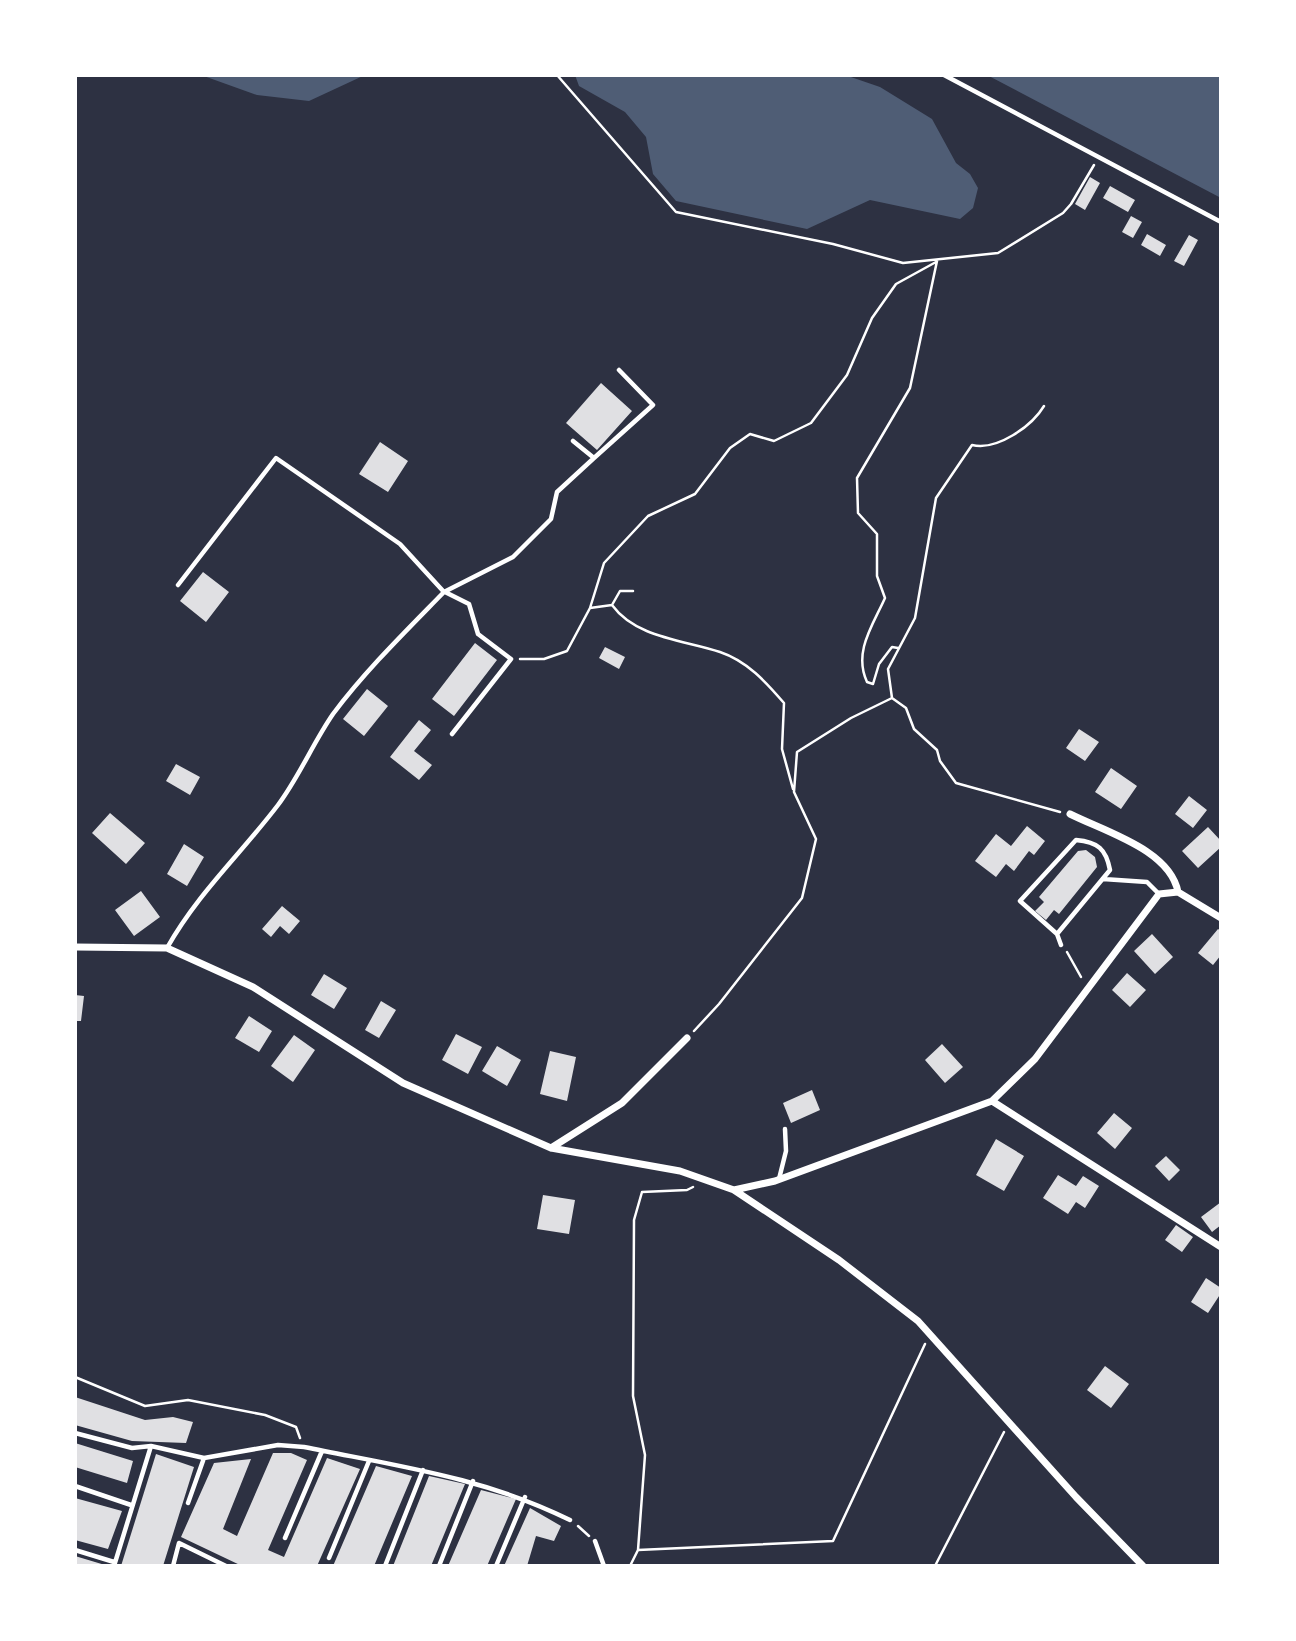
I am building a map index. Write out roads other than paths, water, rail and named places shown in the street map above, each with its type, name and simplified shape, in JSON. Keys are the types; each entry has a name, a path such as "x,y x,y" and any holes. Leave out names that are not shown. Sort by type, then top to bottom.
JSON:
{"street":[{"path":"1070,814 1159,858 1175,877 1178,892"},
{"path":"734,1190 779,1179 992,1101 1035,1059 1159,894 1178,892 1221,918"},
{"path":"75,947 167,948 253,987 403,1083 551,1148 680,1171 734,1190 875,1286 929,1334 1143,1566"},
{"path":"551,1148 622,1103 687,1038"},
{"path":"992,1101 1221,1247"}],"lane":[{"path":"944,75 1221,222"},
{"path":"167,948 183,920 225,865 279,805 332,715 380,657 444,592 513,557 551,519 557,492 653,405 620,370"},
{"path":"573,441 594,458"},
{"path":"178,585 276,458 400,544 444,592 469,604 478,634 511,659 452,734"},
{"path":"1057,934 1110,870 1107,854 1094,842 1076,840 1020,901 1057,934 1061,945"},
{"path":"1103,879 1147,882 1159,894"},
{"path":"779,1179 786,1151 785,1129"},
{"path":"75,1433 132,1448 151,1446 204,1458 278,1445 322,1451 473,1481 525,1497 570,1520"},
{"path":"75,1550 114,1564 151,1446"},
{"path":"285,1538 322,1451"},
{"path":"188,1503 204,1458"},
{"path":"330,1558 369,1461"},
{"path":"385,1566 423,1470"},
{"path":"439,1566 473,1481"},
{"path":"75,1486 131,1505"},
{"path":"496,1566 525,1497"},
{"path":"595,1541 604,1566"},
{"path":"173,1566 179,1543 226,1566"}],"water":[{"path":"201,75 365,75 309,101 257,95"},
{"path":"575,75 845,75 880,87 932,119 956,163 970,174 978,188 973,208 960,219 870,200 807,229 676,201 653,174 646,137 625,112 579,86"},
{"path":"987,75 1221,75 1221,198"}]}
